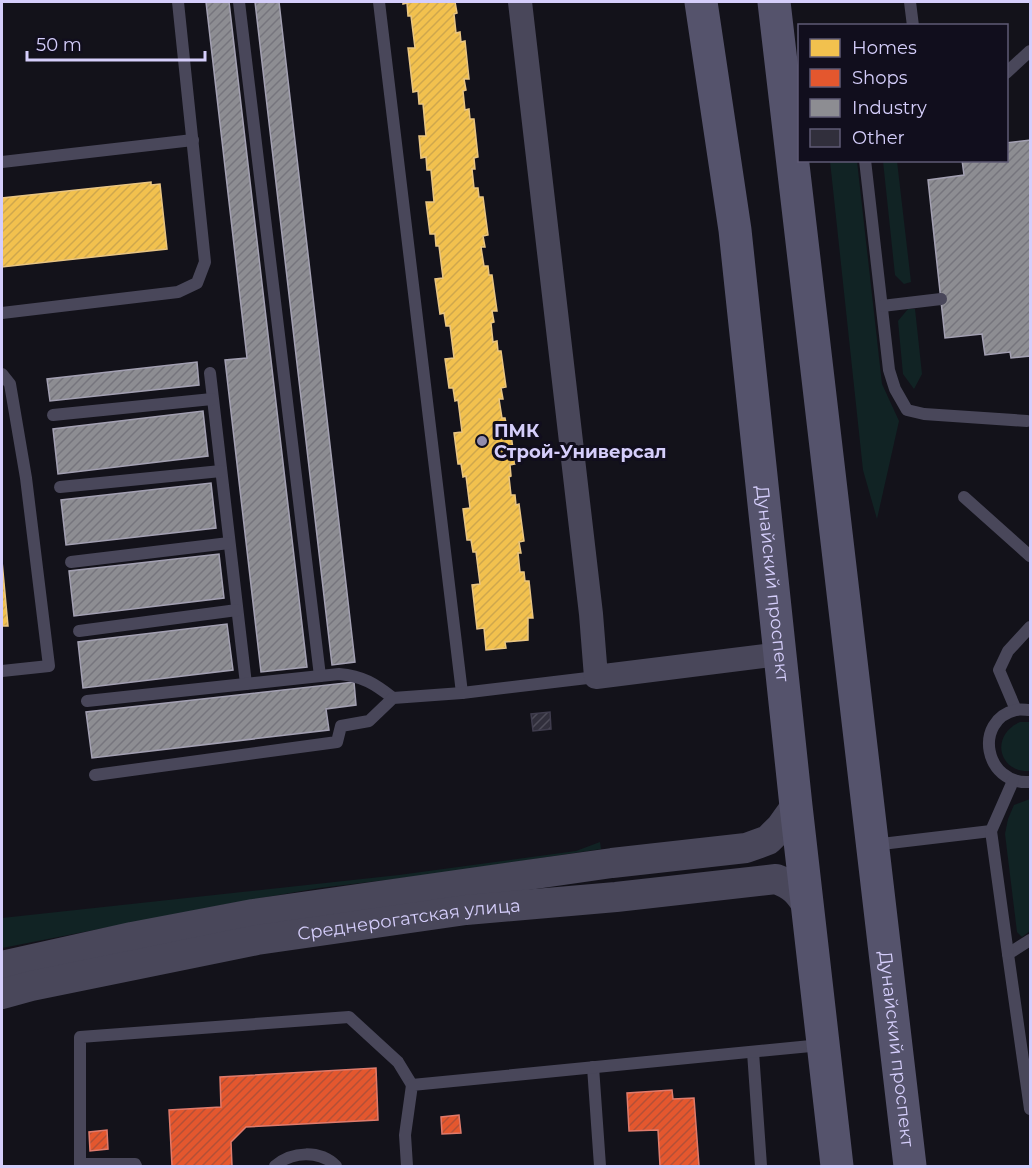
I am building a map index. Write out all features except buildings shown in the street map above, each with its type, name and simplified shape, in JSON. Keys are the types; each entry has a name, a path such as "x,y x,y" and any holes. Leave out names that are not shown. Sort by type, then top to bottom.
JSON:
{"main road":[{"name":"Дунайский проспект","path":"701,2 735,230 837,1167"},
{"name":"Дунайский проспект","path":"774,2 793,118 872,845 910,1167"}],"street":[{"path":"520,2 591,614 596,677 780,654"},
{"name":"Среднерогатская улица","path":"2,966 132,937 253,914 612,863 746,848 768,840 796,806"},
{"name":"Среднерогатская улица","path":"2,994 31,986 257,940 466,910 616,897 776,879 789,883 798,891 808,907"}],"lane":[{"path":"2,313 178,292 197,283 205,262 178,2"},
{"path":"239,2 320,676"},
{"path":"379,2 462,693"},
{"path":"910,2 913,24"},
{"path":"1008,71 1030,51"},
{"path":"2,162 193,140"},
{"path":"865,162 889,370 895,389 907,410 924,414 1029,422"},
{"path":"882,306 941,299"},
{"path":"210,373 246,684"},
{"path":"2,375 10,384 24,466 49,666 2,671"},
{"path":"53,415 212,399"},
{"path":"60,488 221,471"},
{"path":"964,497 1030,556"},
{"path":"71,562 229,543"},
{"path":"79,631 237,610"},
{"path":"1016,710 999,670 1008,651 1030,627"},
{"path":"87,701 320,676 355,675 375,685 393,698"},
{"path":"95,775 336,742 341,726 369,721 393,698 462,693 596,677"},
{"path":"1030,710 1016,710 1006,715 998,722 989,743 989,754 1000,773 1013,781 1030,782"},
{"path":"1013,781 991,831 1030,1109"},
{"path":"872,845 991,831"},
{"path":"1008,954 1030,940"},
{"path":"135,1167 135,1164 80,1165 80,1037 349,1017 398,1062 412,1085 405,1135 407,1167"},
{"path":"412,1085 822,1045"},
{"path":"753,1052 761,1167"},
{"path":"593,1067 600,1167"},
{"path":"275,1167 292,1156 310,1154 331,1162 336,1167"}],"shaded area":[{"path":"830,162 857,162 882,384 899,421 877,519 863,470"},
{"path":"883,162 897,162 911,282 904,284 895,275"},
{"path":"908,309 915,309 922,374 914,389 903,374 898,321"},
{"path":"1020,722 1030,722 1030,771 1019,770 1011,766 1005,760 1002,752 1004,735"},
{"path":"1030,799 1030,931 1022,937 1017,932 1005,834 1014,805"},
{"path":"600,842 601,849 436,874 319,888 2,948 2,918 399,875 576,851"}],"place":[{"name":"ПМК Строй-Универсал","path":"482,441"}]}
